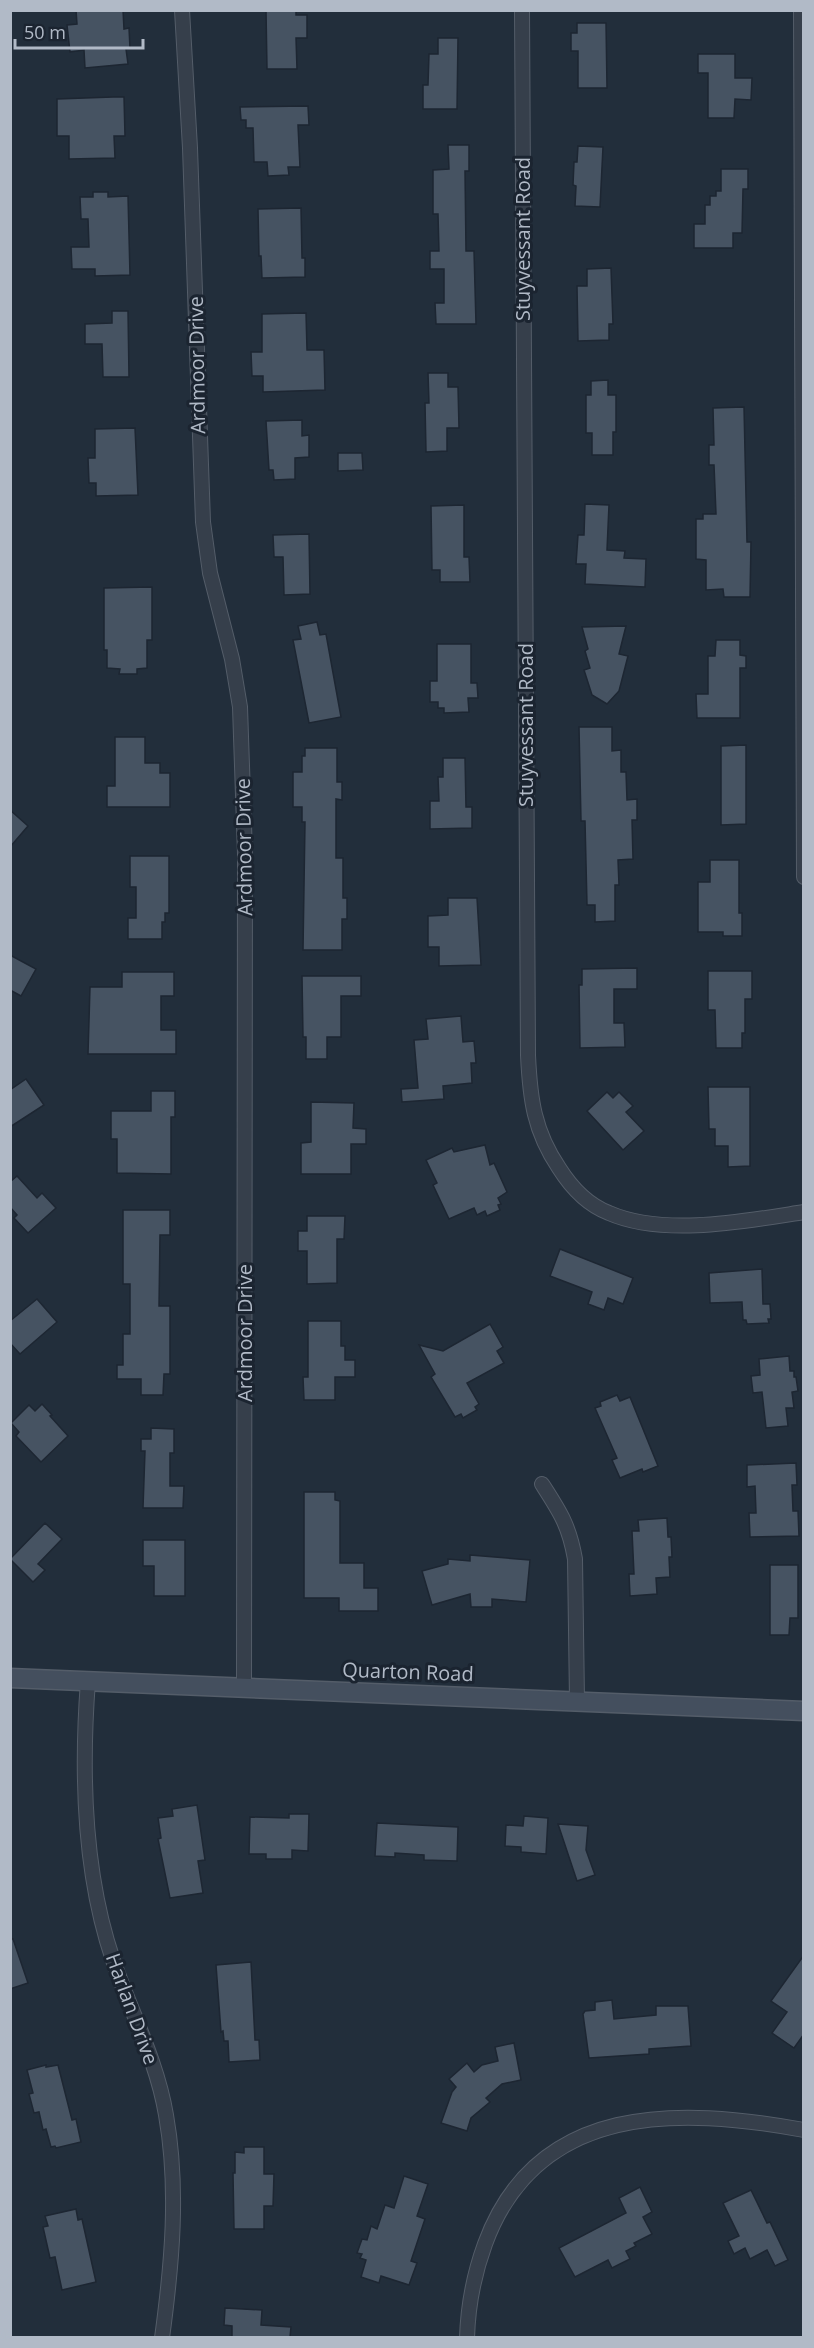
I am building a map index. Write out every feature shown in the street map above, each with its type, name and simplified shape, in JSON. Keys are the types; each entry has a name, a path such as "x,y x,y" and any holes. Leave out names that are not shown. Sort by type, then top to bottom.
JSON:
{"street":[{"name":"Ardmoor Drive","path":"182,10 190,148 203,522 210,573 236,679 242,746 245,854 246,1529 244,1687"},
{"name":"Stuyvessant Road","path":"522,10 528,1055 529,1086 535,1121 550,1155 564,1177 592,1204 616,1216 647,1224 690,1225 804,1212"},
{"path":"801,10 804,877"},
{"path":"542,1484 565,1518 572,1538 575,1559 578,1701"},
{"name":"Quarton Road","path":"10,1678 804,1711"},
{"name":"Harlan Drive","path":"88,1681 84,1723 84,1767 89,1837 97,1900 113,1960 159,2085 171,2146 171,2255 162,2337"},
{"path":"467,2337 475,2276 497,2216 518,2185 555,2151 575,2139 604,2127 674,2117 733,2119 804,2130"}],"building":[{"path":"76,10 123,10 124,29 129,28 130,48 126,49 128,64 85,68 84,50 70,52 67,25 77,24"},
{"path":"266,10 296,10 296,15 307,15 307,38 296,38 297,69 267,69"},
{"path":"577,23 606,23 607,88 578,88 578,51 571,51 571,33 577,33"},
{"path":"438,38 458,38 457,109 423,109 423,85 428,85 429,54 438,54"},
{"path":"698,54 735,54 735,78 752,78 751,100 735,99 734,118 708,118 708,73 698,73"},
{"path":"124,97 125,136 114,136 115,158 69,159 69,136 57,136 57,99"},
{"path":"308,106 309,125 298,125 300,167 288,167 289,175 268,176 267,162 254,162 253,128 246,128 246,120 241,120 240,107"},
{"path":"448,145 469,145 469,171 465,171 466,251 474,251 476,324 436,324 435,303 444,303 444,269 430,269 430,251 439,251 438,214 433,214 433,170 449,169"},
{"path":"578,146 603,147 600,207 575,206 574,162 577,162"},
{"path":"721,169 748,169 748,189 743,189 742,233 733,233 733,248 694,248 694,224 705,224 705,205 710,205 710,196 716,196 716,191 721,191"},
{"path":"93,192 108,192 108,197 128,196 130,275 95,276 95,269 72,269 71,247 89,247 88,219 81,219 80,197 93,197"},
{"path":"301,208 302,258 305,258 305,277 262,278 258,209"},
{"path":"611,268 613,324 609,324 609,340 578,341 577,286 587,286 587,269"},
{"path":"112,311 128,311 129,377 103,377 102,344 85,344 85,324 112,323"},
{"path":"306,313 307,350 324,350 325,390 263,392 263,376 252,376 251,352 262,352 262,314"},
{"path":"428,373 448,373 448,387 458,387 459,428 447,428 447,451 426,452 425,403 429,403"},
{"path":"608,380 608,395 616,395 616,432 613,432 613,455 592,455 592,433 586,433 586,395 591,395 591,381"},
{"path":"744,407 747,542 751,542 750,597 724,597 723,589 706,590 706,560 696,559 696,519 703,519 703,514 716,514 714,465 709,465 709,445 714,445 713,408"},
{"path":"302,420 302,436 309,435 309,457 295,458 295,479 274,480 273,470 269,470 266,421"},
{"path":"135,428 138,495 96,496 96,483 89,483 88,458 95,458 95,429"},
{"path":"338,453 362,453 363,470 338,471"},
{"path":"585,504 609,505 607,550 625,551 624,558 646,559 645,587 585,584 586,564 576,564 578,535 584,535"},
{"path":"464,505 464,557 469,557 470,582 440,582 440,570 432,570 431,506"},
{"path":"309,534 310,594 284,595 283,557 274,557 273,535"},
{"path":"152,587 152,640 147,640 147,668 137,669 137,674 119,674 120,669 107,668 107,650 104,650 104,588"},
{"path":"317,622 320,635 326,634 341,717 309,723 293,640 301,639 298,626"},
{"path":"626,626 619,654 628,656 619,691 607,704 592,695 584,670 590,668 582,627"},
{"path":"716,640 740,640 740,655 746,656 746,668 740,668 740,718 697,718 696,694 708,694 708,656 715,656"},
{"path":"437,644 471,644 471,683 477,683 478,698 468,698 469,712 444,713 444,708 438,708 438,702 430,702 430,681 437,681"},
{"path":"579,727 612,727 612,751 621,750 621,772 626,772 627,800 637,799 637,820 632,820 633,859 618,860 619,885 615,885 615,921 595,922 595,905 587,905 585,821 581,821"},
{"path":"115,737 145,737 145,763 160,763 160,773 170,773 170,807 107,807 107,786 115,786"},
{"path":"746,745 746,824 721,825 721,746"},
{"path":"305,748 337,748 337,782 342,782 342,800 336,799 336,858 343,858 343,898 347,898 347,919 342,919 342,950 303,950 305,822 302,822 302,807 293,807 293,772 302,772 302,756 305,756"},
{"path":"443,758 465,758 466,807 472,807 472,828 430,829 430,801 439,801 438,777 443,777"},
{"path":"10,810 28,826 10,847"},
{"path":"130,856 169,856 169,913 165,913 165,922 162,922 162,939 128,939 128,918 136,918 136,887 130,887"},
{"path":"710,860 739,860 739,913 742,913 742,936 723,936 723,932 698,932 698,882 710,882"},
{"path":"448,898 477,898 481,965 439,966 439,947 428,947 428,916 448,915"},
{"path":"10,955 36,969 21,996 10,990"},
{"path":"637,968 637,989 614,989 614,1023 624,1023 625,1047 580,1048 579,985 582,985 582,969"},
{"path":"708,971 752,971 752,999 745,999 745,1033 742,1033 742,1048 716,1048 715,1010 708,1010"},
{"path":"122,972 174,972 174,996 161,996 161,1030 176,1030 176,1054 88,1054 90,987 122,987"},
{"path":"302,976 361,976 361,996 341,996 341,1037 327,1037 327,1059 306,1059 306,1037 303,1037"},
{"path":"461,1016 463,1042 474,1041 476,1063 471,1063 472,1083 443,1086 444,1099 402,1102 401,1089 418,1088 414,1040 428,1039 426,1019"},
{"path":"26,1079 44,1105 10,1127 10,1090"},
{"path":"708,1087 750,1087 750,1166 728,1167 728,1146 715,1146 715,1129 709,1129"},
{"path":"151,1091 175,1091 175,1117 171,1117 171,1174 117,1173 117,1139 111,1139 111,1111 151,1111"},
{"path":"607,1092 613,1098 619,1092 633,1106 626,1112 644,1131 623,1150 587,1111"},
{"path":"311,1102 354,1103 353,1128 366,1129 366,1144 351,1144 351,1174 301,1174 301,1143 311,1142"},
{"path":"485,1145 490,1165 494,1163 507,1192 498,1198 501,1204 498,1205 500,1210 487,1216 485,1211 477,1215 474,1208 449,1219 433,1185 437,1183 426,1160 452,1148 454,1152"},
{"path":"17,1176 37,1198 42,1193 56,1208 28,1233 14,1218 17,1215 10,1207 10,1182"},
{"path":"123,1210 170,1210 170,1235 160,1235 159,1306 170,1306 170,1374 164,1374 163,1395 141,1395 141,1379 117,1379 117,1365 123,1365 123,1334 130,1334 130,1284 123,1284"},
{"path":"307,1216 345,1216 344,1239 337,1239 337,1283 307,1284 307,1251 298,1251 298,1231 307,1231"},
{"path":"560,1249 633,1278 623,1304 608,1298 604,1310 588,1304 592,1292 550,1276"},
{"path":"762,1269 763,1304 770,1304 769,1323 747,1324 746,1320 743,1320 742,1302 710,1303 709,1273"},
{"path":"37,1299 57,1322 20,1354 10,1343 10,1321"},
{"path":"308,1321 341,1321 341,1346 345,1346 345,1360 355,1360 355,1377 335,1377 335,1400 304,1400 303,1377 308,1377"},
{"path":"490,1324 503,1347 497,1351 504,1363 467,1383 479,1404 475,1407 477,1410 463,1418 461,1414 455,1417 431,1377 435,1374 419,1345 443,1351"},
{"path":"789,1356 790,1371 794,1371 798,1391 792,1392 794,1408 786,1408 788,1426 766,1428 762,1392 753,1393 751,1376 760,1375 759,1359"},
{"path":"617,1395 620,1401 630,1397 658,1466 643,1472 642,1469 620,1478 612,1460 617,1458 595,1408 601,1406 600,1402"},
{"path":"42,1404 68,1436 41,1462 16,1436 19,1432 11,1423 29,1405 35,1411"},
{"path":"151,1428 174,1429 174,1453 170,1453 170,1486 184,1486 183,1508 143,1508 145,1451 141,1451 141,1439 151,1439"},
{"path":"796,1463 797,1485 792,1485 793,1511 798,1511 799,1536 750,1537 749,1513 756,1513 755,1486 747,1487 747,1465"},
{"path":"304,1492 335,1492 335,1500 340,1501 340,1563 364,1563 364,1588 378,1588 378,1611 339,1611 339,1598 304,1598"},
{"path":"667,1518 668,1537 671,1537 670,1577 656,1578 657,1594 630,1596 629,1574 634,1574 632,1531 639,1531 638,1520"},
{"path":"45,1523 62,1539 38,1564 45,1570 33,1582 10,1559"},
{"path":"143,1540 185,1540 185,1596 154,1596 154,1566 143,1566"},
{"path":"470,1555 530,1560 526,1602 492,1599 492,1607 471,1607 470,1594 432,1605 422,1571 448,1564 448,1559 470,1561"},
{"path":"770,1565 798,1565 798,1618 790,1618 789,1635 770,1635"},
{"path":"197,1805 205,1860 198,1861 203,1893 170,1898 158,1839 161,1838 158,1818 173,1816 172,1809"},
{"path":"289,1814 309,1814 308,1851 292,1850 292,1859 266,1859 266,1854 249,1854 250,1817 289,1818"},
{"path":"524,1816 548,1818 546,1854 521,1852 521,1847 505,1846 506,1825 523,1826"},
{"path":"377,1823 458,1827 457,1861 424,1860 424,1855 395,1853 395,1857 375,1856"},
{"path":"558,1824 588,1826 586,1850 595,1875 577,1881"},
{"path":"10,1939 13,1939 28,1983 10,1989"},
{"path":"804,1955 804,2034 794,2048 772,2033 787,2012 771,2001"},
{"path":"251,1962 255,2040 259,2040 260,2060 229,2062 228,2041 224,2041 223,2031 221,2032 216,1965"},
{"path":"612,2000 614,2019 656,2015 656,2006 688,2006 691,2046 649,2049 649,2054 589,2058 583,2014 585,2011 595,2010 595,2002"},
{"path":"514,2043 521,2080 502,2084 486,2098 490,2102 471,2118 467,2131 441,2123 456,2087 449,2079 467,2063 474,2072 482,2065 498,2061 495,2047"},
{"path":"46,2065 46,2067 58,2065 72,2120 76,2119 81,2142 56,2148 51,2147 46,2129 43,2130 39,2112 34,2113 29,2094 33,2093 27,2070"},
{"path":"244,2147 264,2147 264,2174 274,2174 273,2206 264,2206 264,2229 234,2229 235,2152 244,2153"},
{"path":"404,2176 428,2184 417,2216 425,2219 411,2261 417,2263 409,2285 381,2276 379,2283 361,2277 366,2260 360,2258 362,2254 357,2253 362,2239 367,2240 371,2226 377,2229 385,2205 394,2208"},
{"path":"640,2187 652,2212 643,2217 652,2234 634,2243 636,2246 626,2251 630,2259 612,2268 608,2260 575,2277 559,2248 626,2213 619,2198"},
{"path":"751,2190 767,2223 770,2222 788,2260 775,2266 767,2250 750,2259 745,2248 734,2254 728,2241 739,2236 723,2203"},
{"path":"76,2209 78,2220 82,2219 96,2282 62,2290 55,2257 50,2258 43,2227 48,2226 45,2216"},
{"path":"225,2308 262,2310 261,2325 291,2327 290,2337 232,2337 232,2326 224,2325"}]}
